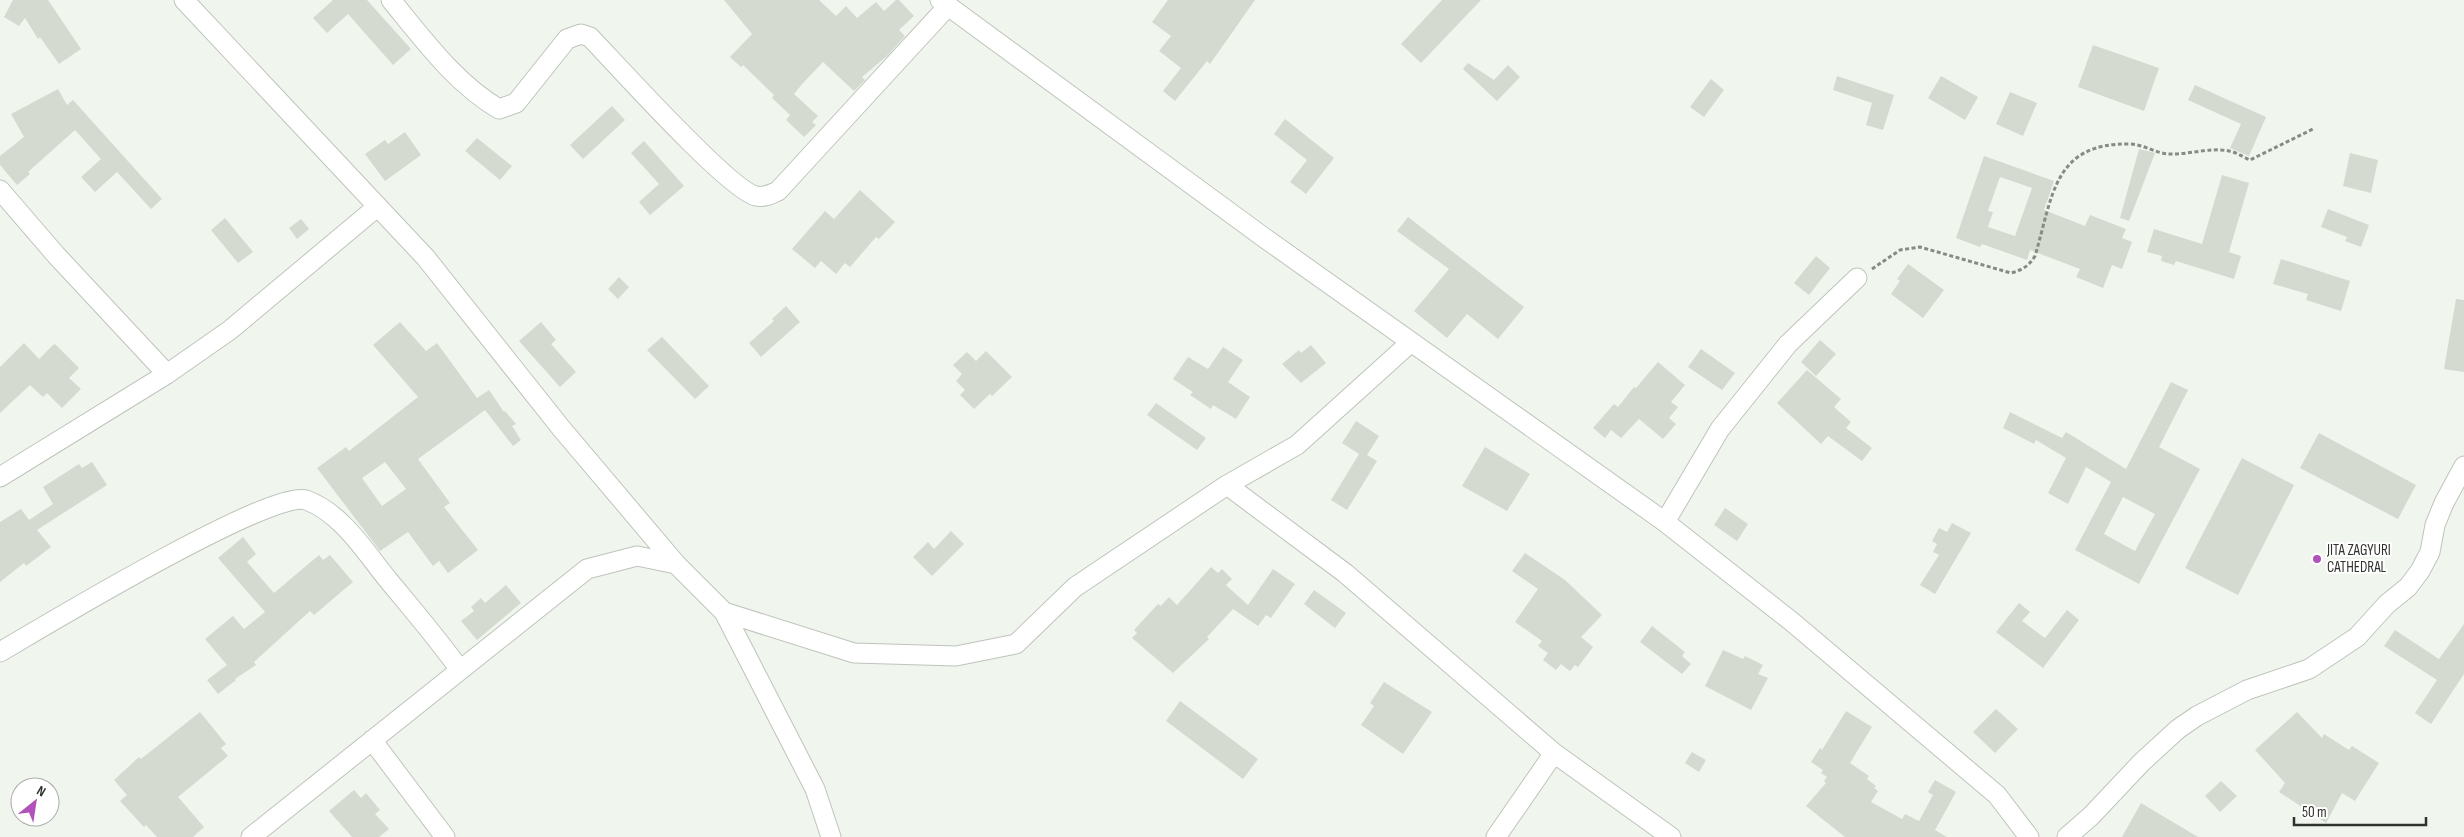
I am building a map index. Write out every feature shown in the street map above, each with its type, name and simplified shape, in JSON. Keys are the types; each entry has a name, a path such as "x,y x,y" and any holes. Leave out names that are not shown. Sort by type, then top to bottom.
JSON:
{"street":[{"path":"184,0 426,258 561,428 676,564 724,612 815,789 831,837"},
{"path":"391,0 463,82 480,98 500,109 516,103 567,39 581,34 590,37 723,174 755,196 766,197 778,191 944,3 1410,343 1665,522 1791,621 1997,795 2029,837"},
{"path":"0,190 56,255 167,374"},
{"path":"0,477 167,374 230,330 377,207"},
{"path":"1665,522 1720,429 1788,344 1857,278"},
{"path":"724,612 854,653 956,656 1016,644 1075,587 1227,485 1297,445 1410,343"},
{"path":"2067,837 2091,816 2142,762 2178,729 2197,716 2246,690 2310,669 2356,638 2387,604 2408,587 2420,571 2430,552 2436,525 2444,503 2464,466"},
{"path":"1227,485 1345,573 1554,753 1671,837"},
{"path":"0,652 210,533 279,502 304,498 317,504 342,524 460,670"},
{"path":"251,837 587,569 636,556 676,564"},
{"path":"372,740 445,837"},
{"path":"1496,837 1554,753"}],"path":[{"path":"1857,278 1900,250 1920,247 1932,248 1966,262 2011,273 2020,270 2030,264 2035,256 2057,180 2070,163 2087,150 2098,146 2134,144 2167,154 2229,151 2250,160 2313,129"}],"building":[{"path":"13,0 48,0 81,49 59,64 40,37 38,39 25,18 19,26 4,17"},
{"path":"333,0 367,0 411,49 393,65 348,14 327,33 313,18"},
{"path":"724,0 819,0 836,16 846,6 857,18 876,2 884,11 896,0 899,0 914,16 899,30 905,36 887,56 862,77 865,80 854,91 823,62 803,83 794,94 818,116 812,122 816,125 804,137 786,120 790,115 772,98 774,95 743,65 741,67 730,57 752,34"},
{"path":"1168,0 1255,0 1210,64 1207,61 1175,101 1163,91 1181,68 1159,51 1171,36 1152,22"},
{"path":"1442,0 1481,0 1421,63 1401,44"},
{"path":"2093,45 2159,68 2144,111 2078,87"},
{"path":"1468,63 1494,80 1508,65 1520,77 1497,101 1463,69"},
{"path":"1837,76 1894,95 1883,130 1866,125 1872,103 1833,90"},
{"path":"1941,76 1978,97 1965,120 1928,98"},
{"path":"1711,79 1724,90 1704,117 1690,107"},
{"path":"2195,85 2266,117 2249,156 2230,148 2241,124 2188,100"},
{"path":"58,89 67,105 73,100 162,199 151,209 117,172 95,192 81,177 101,159 75,130 28,172 30,174 17,185 0,165 0,156 24,137 11,114"},
{"path":"2010,92 2037,103 2023,136 1996,124"},
{"path":"612,106 625,120 583,159 570,145"},
{"path":"1285,119 1334,158 1306,194 1290,182 1307,160 1274,134"},
{"path":"405,132 421,155 385,181 365,154 385,140 388,144"},
{"path":"477,138 512,166 500,180 465,151"},
{"path":"644,141 684,186 650,215 639,202 659,184 631,153"},
{"path":"2139,149 2155,153 2129,221 2120,218"},
{"path":"2350,153 2378,160 2371,193 2343,186"},
{"path":"1984,156 2054,181 2044,210 2085,226 2090,215 2126,229 2122,238 2132,242 2122,269 2112,265 2103,288 2076,277 2080,269 2030,250 2027,260 1982,244 1980,247 1956,238","holes":["2000,177 2032,188 2015,236 1988,227 1993,212 1988,211"]},
{"path":"2222,175 2249,183 2229,252 2241,256 2234,279 2176,261 2174,265 2161,261 2162,256 2147,252 2154,229 2202,244"},
{"path":"860,190 895,222 879,239 876,237 850,267 845,263 836,274 821,261 815,268 792,249 825,211 834,219"},
{"path":"2328,209 2369,225 2361,247 2345,241 2347,237 2321,227"},
{"path":"1408,217 1524,307 1498,339 1467,314 1447,338 1414,311 1449,269 1397,231"},
{"path":"225,218 253,252 238,263 211,230"},
{"path":"301,219 309,229 297,239 289,228"},
{"path":"1816,256 1830,268 1809,295 1794,283"},
{"path":"2281,259 2350,281 2341,311 2306,300 2308,294 2273,284"},
{"path":"1908,264 1944,290 1923,318 1891,294 1900,281 1897,279"},
{"path":"619,277 629,287 618,299 608,289"},
{"path":"2456,299 2464,300 2464,372 2444,369"},
{"path":"786,306 800,322 761,357 749,343 774,321 772,319"},
{"path":"400,322 426,351 437,343 477,398 489,390 504,412 516,424 512,426 521,440 513,446 485,410 418,459 450,503 444,507 478,550 448,573 439,561 433,566 408,532 380,551 317,468 346,447 349,451 418,397 373,345","holes":["385,462 406,489 382,506 362,478"]},
{"path":"541,322 556,340 551,344 576,372 560,387 519,341"},
{"path":"662,337 709,386 695,399 647,350"},
{"path":"1820,340 1836,354 1816,376 1801,362"},
{"path":"24,343 39,359 54,344 79,368 69,378 81,389 62,408 47,393 43,397 30,385 0,413 0,367"},
{"path":"1311,345 1326,363 1301,383 1282,364 1299,350 1301,353"},
{"path":"1223,347 1243,360 1228,382 1250,397 1236,419 1213,405 1211,409 1190,395 1193,392 1173,379 1188,357 1208,369"},
{"path":"1701,349 1735,373 1722,390 1688,367"},
{"path":"986,351 1012,377 992,396 990,394 974,409 960,395 965,390 956,381 962,374 953,365 967,352 976,361"},
{"path":"1658,362 1685,385 1671,402 1678,407 1669,418 1676,424 1663,439 1639,419 1621,438 1611,430 1605,438 1593,428 1614,404 1618,407"},
{"path":"1807,370 1841,399 1834,407 1851,422 1846,428 1872,448 1862,461 1828,436 1821,444 1777,403"},
{"path":"2171,382 2188,390 2159,447 2200,469 2139,584 2075,550 2111,482 2086,467 2068,504 2048,493 2066,458 2036,440 2034,444 2003,428 2010,412 2062,438 2066,432 2126,469","holes":["2123,497 2155,514 2135,551 2104,534"]},
{"path":"1156,403 1206,438 1197,450 1147,415"},
{"path":"1356,421 1379,436 1367,455 1377,461 1347,510 1331,500 1359,454 1342,443"},
{"path":"2319,433 2416,485 2398,519 2300,468"},
{"path":"1485,447 1530,474 1507,511 1462,486"},
{"path":"2242,458 2294,485 2238,595 2185,568"},
{"path":"92,462 107,485 37,530 51,547 26,566 24,563 0,582 0,522 21,509 29,520 53,504 43,487 79,464 82,468"},
{"path":"1725,508 1748,524 1737,541 1714,525"},
{"path":"1952,523 1971,533 1935,594 1920,585 1939,555 1933,552 1937,544 1932,541 1939,528 1947,532"},
{"path":"951,531 964,544 932,576 913,557 928,542 934,549"},
{"path":"243,537 256,554 247,562 274,593 319,555 323,560 330,555 353,582 314,615 310,611 254,662 256,665 235,679 218,694 207,680 227,665 205,639 233,616 244,629 265,612 218,558"},
{"path":"1525,553 1565,580 1602,615 1581,637 1593,647 1578,667 1575,665 1570,671 1561,664 1556,670 1543,660 1548,653 1538,646 1542,641 1515,622 1538,589 1512,571"},
{"path":"1211,567 1218,573 1222,569 1232,579 1226,585 1248,605 1273,569 1295,584 1271,618 1266,615 1258,626 1233,609 1207,637 1209,639 1173,673 1132,638 1137,633 1134,630 1158,604 1161,606 1169,597 1177,605"},
{"path":"506,585 521,603 477,640 461,621 474,611 471,607 481,598 485,603"},
{"path":"1314,590 1346,613 1335,628 1304,604"},
{"path":"2019,603 2030,612 2022,621 2045,638 2067,610 2079,620 2043,668 1996,632"},
{"path":"2464,624 2464,674 2431,724 2415,713 2437,680 2384,646 2395,630 2439,659"},
{"path":"1652,626 1685,652 1682,656 1691,664 1682,674 1640,642"},
{"path":"1723,650 1743,659 1745,656 1763,665 1758,674 1768,678 1751,710 1705,686"},
{"path":"1384,682 1432,712 1403,754 1361,725 1374,706 1370,703"},
{"path":"1180,701 1258,759 1243,779 1166,721"},
{"path":"1996,709 2018,729 1995,753 1973,732"},
{"path":"1846,711 1872,727 1850,763 1869,776 1867,779 1876,786 1874,788 1878,791 1871,802 1902,819 1905,814 1919,821 1933,795 1928,792 1935,780 1956,792 1935,830 1947,837 1845,837 1806,806 1826,783 1824,781 1827,777 1821,773 1823,770 1811,762 1820,748 1822,750"},
{"path":"200,712 226,744 221,748 228,756 178,797 204,827 193,837 157,837 146,825 144,827 120,801 127,795 114,780 139,757 141,759"},
{"path":"2297,712 2322,738 2324,734 2349,750 2352,746 2379,763 2355,801 2342,793 2326,823 2279,792 2285,783 2255,750"},
{"path":"1692,752 1706,760 1699,772 1685,763"},
{"path":"2221,781 2237,796 2220,812 2205,796"},
{"path":"354,790 361,798 366,793 380,810 375,814 389,829 379,837 352,837 329,811"},
{"path":"2141,803 2198,837 2122,837"}],"place":[{"name":"JITA ZAGYURI CATHEDRAL","path":"2317,559"}]}
